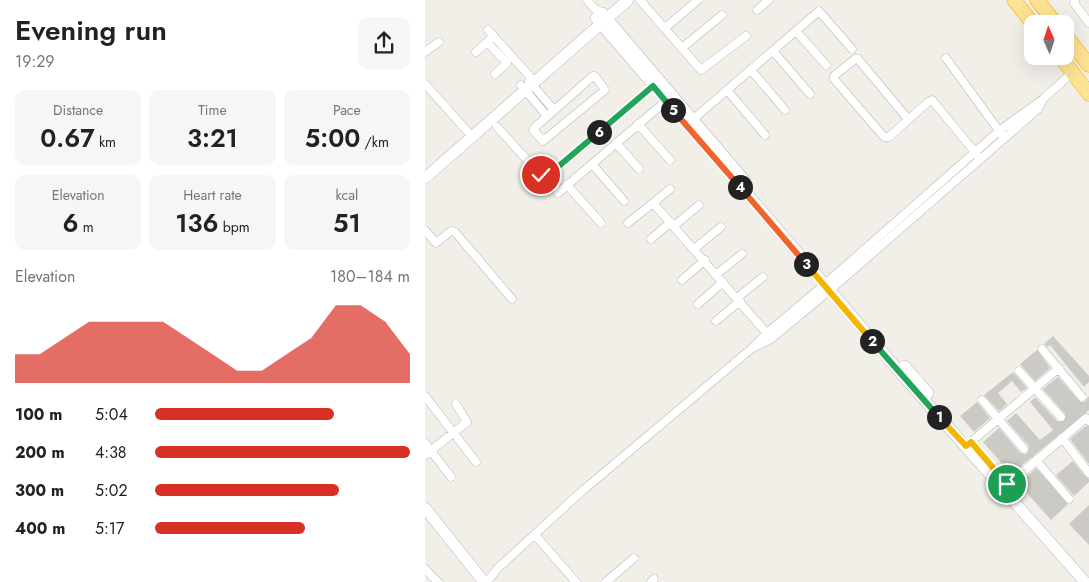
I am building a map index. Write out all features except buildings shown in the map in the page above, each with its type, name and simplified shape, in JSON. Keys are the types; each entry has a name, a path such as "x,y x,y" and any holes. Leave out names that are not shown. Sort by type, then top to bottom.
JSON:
{"highway":[{"path":"1014,0 1026,15"},
{"path":"1037,0 1049,15"},
{"path":"1074,46 1089,65"},
{"path":"1067,65 1089,94"}],"street":[{"path":"587,0 829,286 1005,486 1089,578"},
{"path":"425,178 618,0"},
{"path":"600,16 628,0"},
{"path":"640,0 702,70 746,36"},
{"path":"665,28 698,0"},
{"path":"757,10 769,0"},
{"path":"1075,0 1089,23"},
{"path":"690,122 819,11 853,49"},
{"path":"683,48 722,15"},
{"path":"600,16 653,86 666,101 690,122"},
{"path":"796,31 826,66"},
{"path":"476,52 487,42 491,33 528,83 554,110"},
{"path":"425,52 439,42"},
{"path":"487,42 510,61"},
{"path":"773,51 810,94"},
{"path":"946,58 1005,138"},
{"path":"908,119 858,59 855,59 834,76 834,79 884,137 889,138 928,102 935,102 978,156"},
{"path":"495,74 510,61"},
{"path":"751,70 785,110"},
{"path":"978,156 999,131 1043,99 1073,72"},
{"path":"593,76 605,87 605,90 543,141 533,129 554,110 593,76"},
{"path":"528,83 547,116"},
{"path":"425,168 467,131 528,83"},
{"path":"425,84 467,131"},
{"path":"497,127 541,175 546,177 653,86"},
{"path":"727,90 765,135"},
{"path":"425,508 485,582 535,535 751,349 829,286 860,251 978,156 1005,138 1038,109 1043,99"},
{"path":"558,193 666,101"},
{"path":"638,124 670,160"},
{"path":"616,143 639,170"},
{"path":"592,164 624,201"},
{"path":"567,185 601,223"},
{"path":"628,224 670,189"},
{"path":"653,203 705,260 769,336"},
{"path":"651,238 699,205"},
{"path":"694,249 721,227"},
{"path":"425,230 436,242 451,231 455,232 512,299"},
{"path":"717,274 742,254"},
{"path":"682,280 705,260"},
{"path":"716,321 763,277"},
{"path":"698,304 723,282"},
{"path":"1042,349 1083,397"},
{"path":"968,444 1059,368"},
{"path":"1019,371 1061,417"},
{"path":"425,396 476,462"},
{"path":"982,400 1024,449"},
{"path":"428,453 467,421 456,404"},
{"path":"1005,486 1086,418 1089,421"},
{"path":"1061,438 1089,473"},
{"path":"425,443 428,453 451,477"},
{"path":"1036,460 1069,499"},
{"path":"1005,486 1085,582"},
{"path":"425,517 476,582"},
{"path":"535,535 576,582"},
{"path":"606,582 634,558"},
{"path":"425,569 438,582"}],"route":[{"path":"541,175 546,177 653,86 911,386 966,446 971,442 1007,484"}]}
